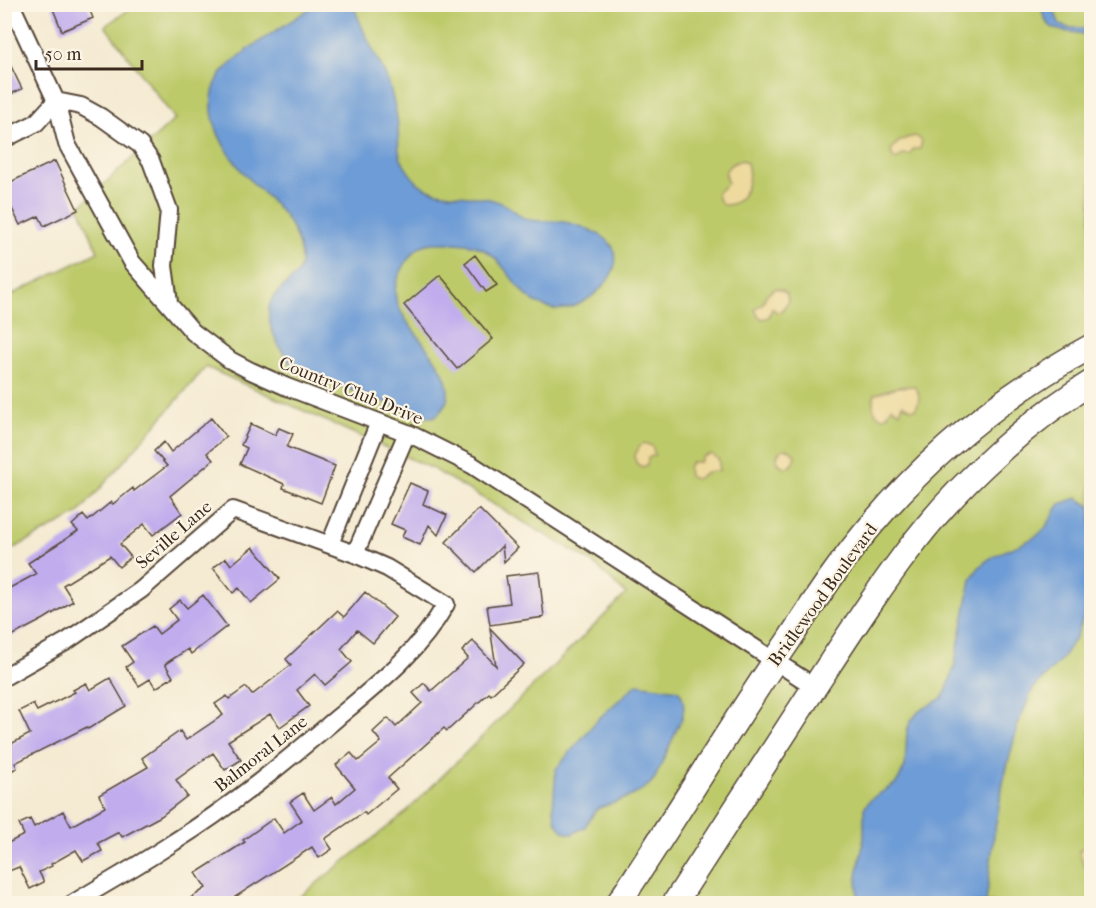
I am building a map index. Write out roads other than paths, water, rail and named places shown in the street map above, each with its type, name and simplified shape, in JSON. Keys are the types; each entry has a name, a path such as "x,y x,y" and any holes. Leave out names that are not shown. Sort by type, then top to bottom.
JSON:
{"main road":[{"name":"Bridlewood Boulevard","path":"618,903 774,661 853,548 900,494 952,443 1049,371 1092,346"},
{"path":"674,903 887,579 940,511 971,479 1026,430 1092,382"}],"street":[{"name":"Country Club Drive","path":"11,4 56,101 67,144 132,262 194,332 230,360 287,387 407,433 494,478 815,687"},
{"path":"4,139 36,123 56,101 81,106 101,117 140,145 151,161 169,210 164,266 169,302"},
{"path":"330,544 379,422"},
{"path":"355,554 407,433"},
{"name":"Seville Lane","path":"4,677 67,641 141,590 233,510 330,544 387,568 447,604"},
{"name":"Balmoral Lane","path":"72,903 175,842 249,790 303,748 393,672 433,627 447,604"}],"water":[{"path":"315,5 353,5 390,87 397,118 401,159 416,182 434,191 496,201 530,220 559,221 581,226 602,236 614,251 615,263 611,275 602,287 578,305 565,309 553,309 529,298 498,261 478,247 462,243 433,243 423,245 415,251 399,276 396,298 403,315 436,360 444,376 448,390 445,404 434,417 417,416 383,401 297,371 285,356 271,326 269,306 279,291 299,271 301,257 299,246 296,235 286,218 242,171 225,147 214,121 213,93 218,79 235,60"},
{"path":"1041,5 1052,5 1060,25 1069,28 1091,28 1091,36 1053,28 1044,16"},
{"path":"1077,498 1091,507 1091,598 1076,637 1061,660 1033,689 1018,724 1003,783 986,903 858,903 857,876 864,838 864,808 871,799 899,779 905,766 907,730 911,721 919,711 942,698 946,692 954,668 971,580 977,570 992,557 1043,531 1060,504"},
{"path":"637,684 678,690 682,696 684,708 682,718 655,778 634,795 597,809 584,828 572,834 567,833 556,821 553,807 556,769 598,719"}]}
